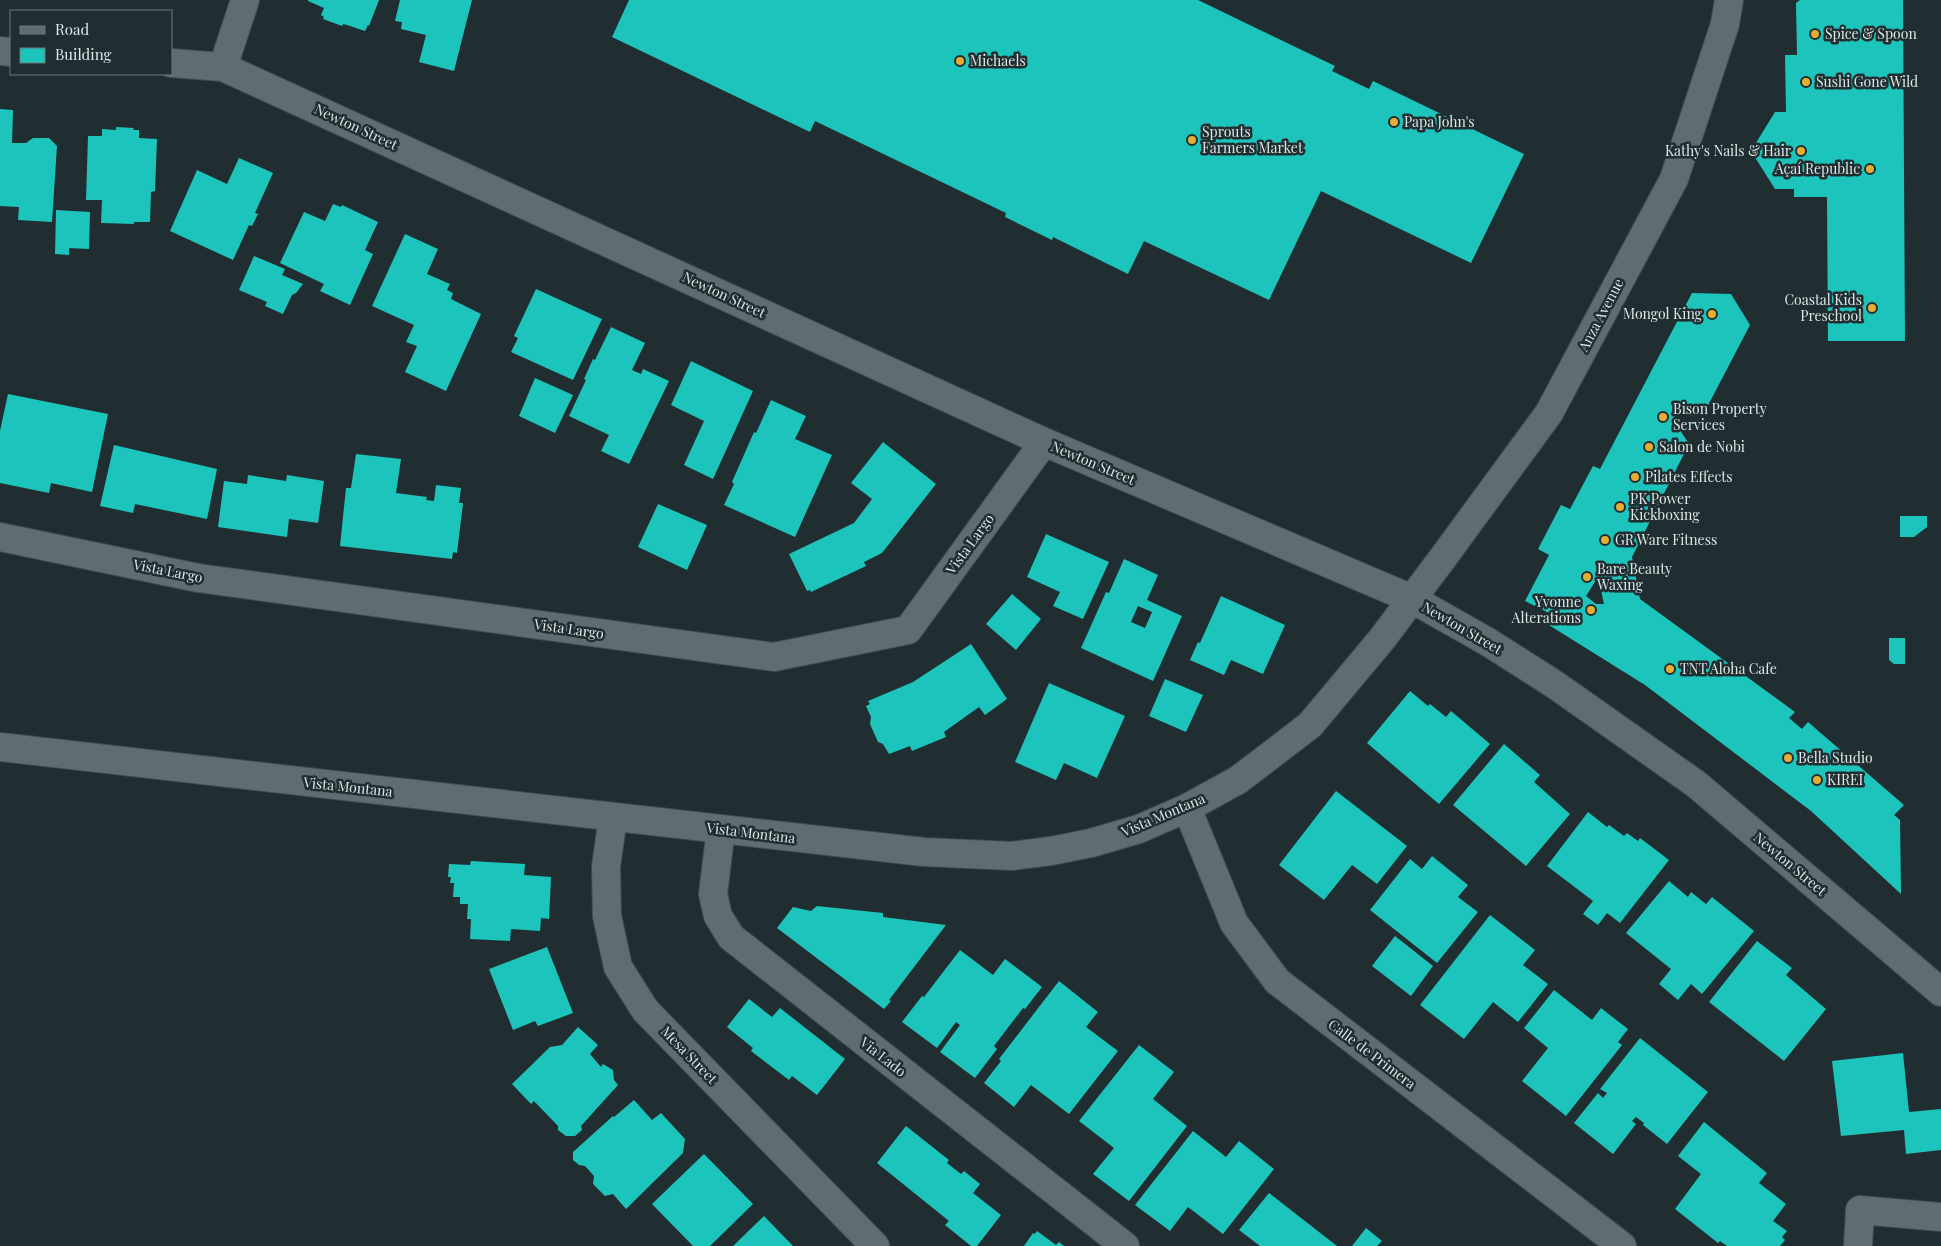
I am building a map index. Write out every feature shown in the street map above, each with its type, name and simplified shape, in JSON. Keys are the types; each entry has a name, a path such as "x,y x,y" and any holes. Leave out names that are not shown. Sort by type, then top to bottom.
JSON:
{"street":[{"path":"224,66 245,0"},
{"name":"Anza Avenue","path":"1412,599 1549,413 1674,179 1725,24 1729,0"},
{"name":"Newton Street","path":"172,63 224,66 1044,442 1412,599 1488,642 1554,684 1696,784 1941,992"},
{"name":"Vista Largo","path":"0,537 198,578 774,657 908,630 1044,442"},
{"name":"Vista Montana","path":"0,747 924,852 1012,856 1091,843 1138,828 1187,808 1238,780 1310,725 1382,639 1412,599"},
{"name":"Calle de Primera","path":"1187,808 1234,923 1276,981 1622,1246"},
{"name":"Mesa Street","path":"612,817 606,867 606,916 618,967 645,1010 874,1246"},
{"name":"Via Lado","path":"721,829 713,894 718,916 731,937 1125,1246"},
{"path":"1858,1246 1860,1210 1941,1217"}],"building":[{"path":"308,0 379,0 369,26 365,31 343,24 342,26 323,19 324,17 321,15 324,8"},
{"path":"400,0 472,0 454,71 419,62 426,35 401,29 402,22 395,21"},
{"path":"629,0 1198,0 1335,66 1332,71 1369,89 1373,81 1524,154 1471,263 1321,191 1269,300 1144,241 1128,274 1053,237 1052,240 1005,217 1006,213 815,121 810,132 612,37"},
{"path":"1800,0 1903,0 1905,341 1828,341 1827,197 1794,197 1794,189 1775,189 1751,151 1775,112 1786,112 1785,55 1797,55 1796,3"},
{"path":"0,109 13,110 12,143 26,143 33,138 49,138 57,146 52,222 18,220 19,207 0,206"},
{"path":"116,127 139,130 139,138 157,139 155,191 151,192 150,222 134,222 134,224 101,223 102,200 86,200 88,136 102,136 102,129 116,130"},
{"path":"239,158 273,173 255,213 258,214 252,226 249,225 233,260 170,231 197,170 227,184"},
{"path":"333,204 341,207 342,205 378,222 365,250 373,254 350,305 320,291 324,284 280,263 304,212 325,221"},
{"path":"56,210 90,212 89,249 69,248 69,255 55,254"},
{"path":"405,234 438,249 427,274 450,284 447,290 453,293 451,299 481,314 446,391 405,372 417,346 406,342 414,325 372,306"},
{"path":"254,256 285,269 282,275 303,284 292,295 283,314 265,306 267,302 239,290"},
{"path":"536,289 602,319 573,380 511,352 518,338 514,336"},
{"path":"1692,293 1731,294 1750,325 1703,415 1675,416 1674,421 1689,444 1632,557 1640,599 1795,712 1789,718 1802,729 1808,722 1904,805 1894,815 1900,820 1901,894 1811,811 1645,685 1544,622 1549,613 1525,601 1549,555 1538,549 1561,505 1570,509 1593,466 1600,469","holes":["1598,577 1604,604 1596,604 1586,596"]},
{"path":"611,327 645,343 632,370 641,374 643,369 669,381 629,464 601,451 609,435 569,416 586,380 584,379 593,359 595,360"},
{"path":"691,361 753,391 713,479 684,465 704,421 671,405"},
{"path":"535,378 573,395 555,433 519,416"},
{"path":"8,394 108,414 92,492 51,483 49,493 0,483 0,431"},
{"path":"771,400 806,416 795,439 832,455 795,537 724,505 754,432 756,433"},
{"path":"883,442 936,484 882,553 864,562 866,566 811,592 810,590 807,591 789,554 854,523 872,499 851,483"},
{"path":"114,445 217,469 207,519 135,504 133,513 100,506"},
{"path":"356,454 401,459 396,493 427,497 426,500 434,501 436,485 461,488 459,503 463,503 457,553 453,552 452,559 340,546 346,488 351,488"},
{"path":"248,475 286,481 287,475 324,481 318,523 289,519 287,537 218,527 224,481 247,484"},
{"path":"658,504 707,525 687,570 638,547"},
{"path":"1900,516 1927,516 1927,527 1914,537 1900,537"},
{"path":"1046,534 1109,562 1083,619 1053,606 1060,592 1027,577"},
{"path":"1124,559 1158,575 1147,600 1182,616 1153,681 1081,648 1106,592 1109,593","holes":["1138,606 1152,612 1145,628 1131,622"]},
{"path":"1012,594 1041,619 1016,650 986,624"},
{"path":"1221,596 1285,625 1263,674 1231,660 1224,675 1190,660 1198,642 1200,643"},
{"path":"1889,638 1905,638 1905,664 1894,664 1889,660"},
{"path":"971,644 1007,699 985,715 979,707 944,732 946,737 912,751 910,746 889,754 883,744 878,742 870,724 871,717 866,706 870,704 868,701 913,682"},
{"path":"1165,679 1203,695 1186,732 1149,716"},
{"path":"1049,683 1125,716 1097,778 1064,763 1056,780 1015,762"},
{"path":"1410,691 1428,706 1430,704 1446,717 1451,711 1490,744 1439,804 1367,743"},
{"path":"1504,744 1540,775 1534,782 1570,814 1526,866 1453,805"},
{"path":"1336,791 1407,846 1377,884 1352,865 1324,900 1279,865"},
{"path":"1588,812 1607,827 1609,825 1624,836 1627,833 1638,841 1640,838 1669,860 1620,923 1607,913 1598,925 1583,914 1593,901 1547,866"},
{"path":"1432,856 1468,885 1458,897 1478,912 1437,963 1370,910 1410,859 1422,869"},
{"path":"471,861 525,864 524,875 551,877 549,919 541,918 540,931 511,929 510,941 470,939 471,919 467,919 468,904 460,904 460,897 453,897 454,883 450,883 451,877 448,877 449,864 470,865"},
{"path":"1669,881 1688,897 1691,892 1706,904 1712,897 1754,931 1702,994 1691,984 1678,1000 1659,984 1671,969 1626,933"},
{"path":"817,906 883,913 883,917 946,925 884,1009 777,928 793,907 811,911"},
{"path":"1490,915 1535,950 1523,965 1548,984 1518,1022 1493,1002 1464,1039 1420,1005"},
{"path":"1395,936 1433,966 1411,996 1372,966"},
{"path":"1757,941 1792,968 1786,975 1826,1009 1784,1061 1709,1002"},
{"path":"547,947 573,1013 538,1026 535,1021 513,1030 489,969"},
{"path":"960,950 993,975 1005,959 1042,987 994,1046 997,1049 975,1078 940,1052 960,1025 956,1022 937,1048 902,1022"},
{"path":"1059,981 1098,1012 1086,1027 1118,1051 1069,1114 1031,1085 1014,1107 984,1083 1001,1061 999,1059"},
{"path":"1554,990 1592,1020 1601,1008 1628,1029 1618,1042 1622,1045 1566,1116 1522,1081 1548,1048 1524,1028"},
{"path":"749,999 772,1017 780,1008 845,1059 817,1095 792,1076 789,1080 751,1051 753,1048 727,1027"},
{"path":"578,1027 598,1045 590,1054 601,1067 603,1064 613,1070 614,1080 618,1085 581,1126 582,1130 575,1136 566,1136 558,1130 558,1126 534,1101 531,1104 512,1084 550,1047 562,1045"},
{"path":"1640,1038 1708,1092 1667,1144 1636,1117 1632,1121 1636,1124 1613,1154 1574,1123 1598,1093 1603,1098 1607,1093 1600,1089"},
{"path":"1139,1045 1174,1072 1153,1099 1187,1126 1129,1201 1093,1174 1114,1148 1079,1121"},
{"path":"1903,1053 1909,1112 1941,1109 1941,1150 1906,1154 1904,1130 1841,1136 1832,1061"},
{"path":"634,1100 652,1120 661,1113 685,1139 683,1153 626,1209 613,1194 605,1196 593,1184 594,1176 585,1166 579,1165 573,1160 573,1152"},
{"path":"1704,1122 1767,1173 1759,1183 1786,1204 1773,1221 1787,1231 1782,1237 1785,1240 1780,1246 1727,1246 1720,1241 1718,1243 1675,1209 1701,1174 1678,1156"},
{"path":"906,1126 949,1160 947,1163 961,1174 964,1171 980,1184 973,1193 1001,1215 977,1246 971,1246 945,1225 949,1221 877,1163"},
{"path":"1193,1131 1226,1157 1239,1141 1274,1169 1223,1234 1188,1207 1170,1231 1135,1205"},
{"path":"704,1154 753,1204 710,1246 693,1246 652,1204"},
{"path":"1269,1193 1337,1246 1260,1246 1239,1230"},
{"path":"764,1216 793,1246 733,1246"},
{"path":"1366,1228 1382,1241 1377,1246 1352,1246"},
{"path":"1037,1231 1056,1245 1059,1242 1064,1246 1024,1246 1033,1233 1035,1234"}],"place":[{"name":"Spice & Spoon","path":"1815,34"},
{"name":"Michaels","path":"960,61"},
{"name":"Sushi Gone Wild","path":"1806,82"},
{"name":"Papa John's","path":"1394,122"},
{"name":"Sprouts Farmers Market","path":"1192,140"},
{"name":"Kathy's Nails & Hair","path":"1801,151"},
{"name":"Açaí Republic","path":"1870,169"},
{"name":"Coastal Kids Preschool","path":"1872,308"},
{"name":"Mongol King","path":"1712,314"},
{"name":"Bison Property Services","path":"1663,417"},
{"name":"Salon de Nobi","path":"1649,447"},
{"name":"Pilates Effects","path":"1635,477"},
{"name":"PK Power Kickboxing","path":"1620,507"},
{"name":"GR Ware Fitness","path":"1605,540"},
{"name":"Bare Beauty Waxing","path":"1587,577"},
{"name":"Yvonne Alterations","path":"1591,610"},
{"name":"TNT Aloha Cafe","path":"1670,669"},
{"name":"Bella Studio","path":"1788,758"},
{"name":"KIREI","path":"1817,780"}]}
